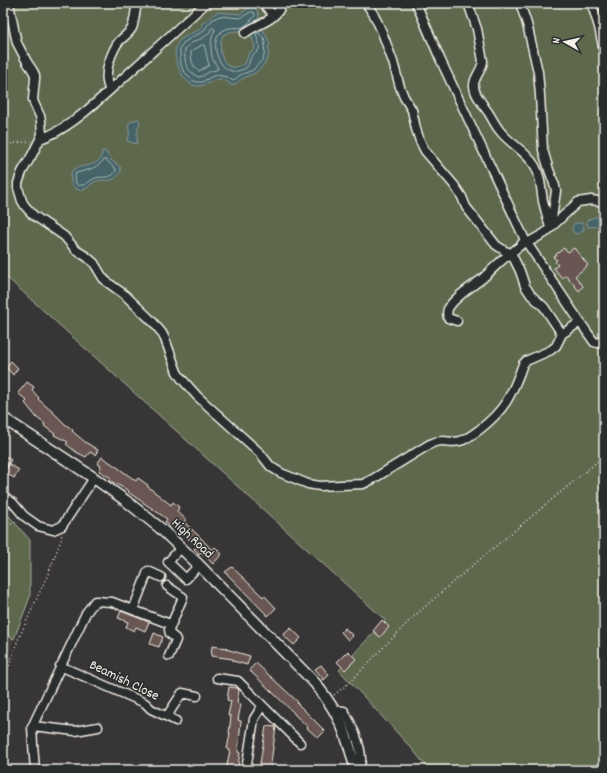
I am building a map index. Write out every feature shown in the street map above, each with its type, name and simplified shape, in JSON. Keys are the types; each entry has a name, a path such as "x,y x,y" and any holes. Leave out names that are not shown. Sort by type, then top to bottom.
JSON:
{"main road":[{"name":"High Road","path":"3,418 125,500 160,528 199,565 315,683 328,700 340,720 356,770"}],"street":[{"path":"9,3 17,43 33,71 35,79 33,99 40,116 42,134 19,177 18,188 22,201 28,211 64,236 76,250 87,256 94,263 103,278 125,295 152,321 165,339 177,372 181,378 198,396 260,453 271,467 281,474 308,484 320,486 363,484 436,441 456,442 466,439 484,426 504,405 511,395 522,364 551,350 556,346 562,334 580,322"},
{"path":"110,90 107,86 109,63 118,43 130,32 135,20 137,3"},
{"path":"40,139 68,126 206,3"},
{"path":"263,3 273,16"},
{"path":"245,33 250,28 268,21 278,13 282,3"},
{"path":"366,3 374,15 382,32 393,62 400,88 412,110 418,135 425,151 454,185 466,207 496,246 510,253 520,271 525,286 544,307 562,334"},
{"path":"416,3 441,61 526,242 594,342 598,343 604,340"},
{"path":"468,3 478,29 483,61 481,70 475,80 474,87 476,93 499,130 504,136 520,148 534,164 537,170 550,228"},
{"path":"520,3 527,24 538,72 543,150 556,191 550,228"},
{"path":"594,3 593,8 599,27 604,52"},
{"path":"457,321 448,318 447,314 450,305 510,253 526,242 544,233 578,202 591,200 604,202"},
{"path":"3,496 38,526 53,530 62,526 94,478"},
{"path":"181,548 168,562 186,579 199,565"},
{"path":"133,610 148,571 160,577"},
{"path":"167,586 184,597 168,630 176,640 169,656"},
{"path":"35,770 32,744 33,726 86,613 95,601 112,602 170,624"},
{"name":"Beamish Close","path":"60,666 145,703 151,709 176,721"},
{"path":"217,678 238,681 300,743"},
{"path":"167,716 182,693 197,696"},
{"path":"246,770 254,719 262,706"},
{"path":"33,726 75,731 98,727"}],"path":[{"path":"3,145 40,139"},
{"path":"328,700 350,682 411,620 454,580 604,456"},
{"path":"3,525 9,525 26,517"},
{"path":"3,685 17,642 48,574 61,540 62,526"}],"shaded area":[{"path":"3,633 14,639 3,672"}],"green space":[{"path":"3,3 604,3 604,770 429,770 413,750 339,670 385,620 3,274"},
{"path":"3,509 30,540 30,597 14,639 3,633"}],"water":[{"path":"253,7 258,12 259,19 245,30 233,31 223,35 220,49 225,62 228,65 235,67 245,64 249,53 254,50 255,46 251,36 249,35 260,28 264,31 270,44 268,47 268,58 262,67 253,74 231,85 222,79 217,79 201,86 191,84 179,69 175,57 175,50 180,40 202,28 202,23 206,22 217,12 240,14"},
{"path":"137,119 140,122 136,144 127,140 129,134 128,126 130,122"},
{"path":"102,151 105,151 111,160 120,167 121,171 118,176 112,180 94,182 83,190 74,187 71,182 71,174 73,170 97,162 101,157"},
{"path":"595,217 601,218 601,226 588,227 587,220"},
{"path":"575,223 583,223 584,230 577,234 574,233 572,228"}],"building":[{"path":"564,248 568,252 574,248 588,265 575,276 583,286 579,291 566,275 562,278 554,268 558,265 555,262 557,260 553,257"},
{"path":"11,361 18,368 13,375 6,367"},
{"path":"27,382 34,387 32,390 39,398 38,399 73,430 72,431 85,442 98,450 95,455 90,452 86,457 76,452 66,444 68,442 54,435 55,434 44,426 45,424 37,418 25,403 27,401 18,393"},
{"path":"3,455 11,460 3,473"},
{"path":"102,457 136,481 138,478 171,505 173,502 179,507 177,512 186,519 184,522 212,550 215,547 222,554 213,564 201,552 199,554 194,549 197,546 182,533 184,531 175,524 171,527 165,522 167,519 128,492 129,491 109,480 111,478 99,471 101,466 97,464"},
{"path":"9,464 19,470 14,478 4,472"},
{"path":"232,567 263,597 264,595 276,608 268,616 225,572"},
{"path":"121,611 149,622 145,631 136,627 134,631 126,627 128,622 118,618"},
{"path":"382,620 389,627 380,637 373,631"},
{"path":"291,628 301,638 294,645 283,635"},
{"path":"345,628 353,636 348,640 341,632"},
{"path":"154,633 163,637 159,647 150,644"},
{"path":"212,646 227,648 226,649 250,656 247,665 233,661 233,659 211,656"},
{"path":"348,651 356,659 345,670 337,662"},
{"path":"256,663 298,702 297,703 325,731 318,738 249,670"},
{"path":"321,665 329,675 324,680 315,669"},
{"path":"229,687 237,688 239,690 237,703 241,704 238,720 241,721 238,752 240,753 238,766 235,766 234,770 226,770 230,750 227,749 231,716 228,716 231,701 227,700"},
{"path":"266,726 276,727 270,770 259,770"}]}
